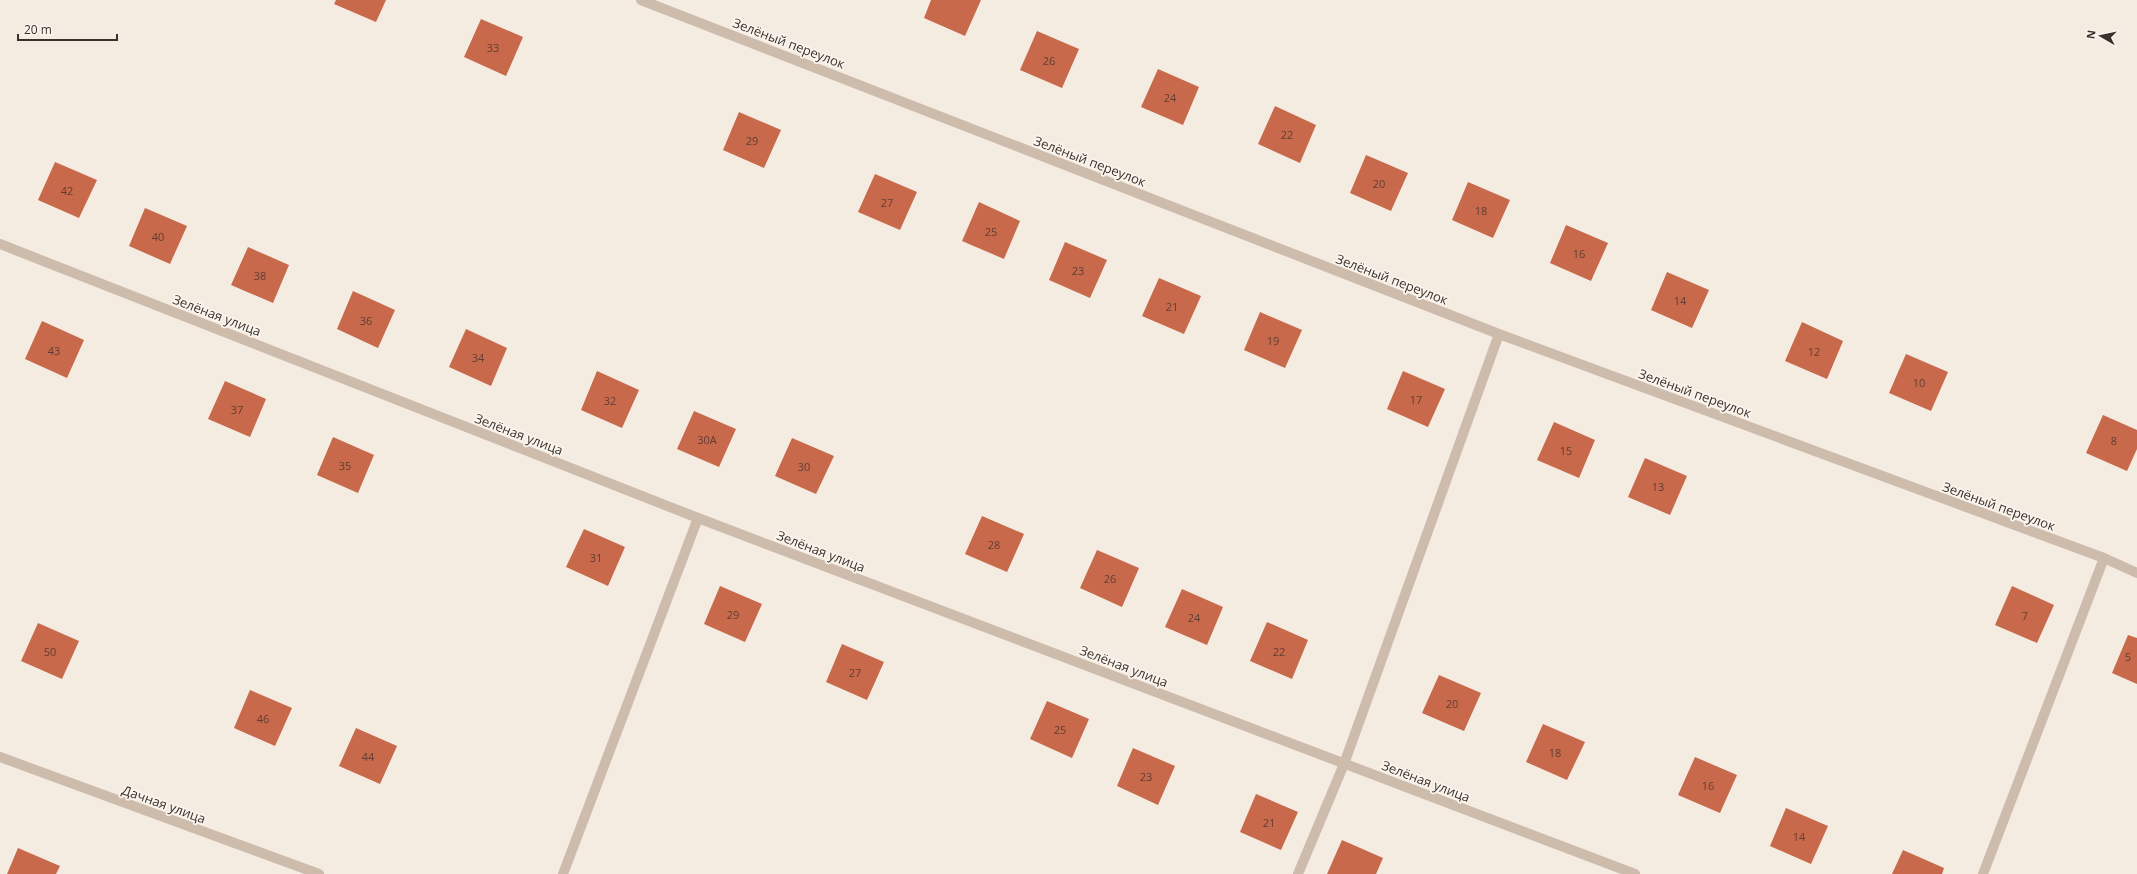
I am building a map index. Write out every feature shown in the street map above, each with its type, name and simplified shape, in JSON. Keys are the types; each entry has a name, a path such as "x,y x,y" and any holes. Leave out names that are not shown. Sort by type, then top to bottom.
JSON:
{"street":[{"name":"Зелёный переулок","path":"642,0 1498,334 2104,558 2137,573"},
{"name":"Зелёная улица","path":"0,244 698,518 1635,874"},
{"path":"1298,874 1344,764 1498,334"},
{"path":"563,874 698,518"},
{"path":"1984,874 2104,558"},
{"name":"Дачная улица","path":"0,758 319,874"}],"building":[{"path":"336,0 386,0 376,22 334,4"},
{"path":"931,0 981,0 965,36 924,18"},
{"path":"481,19 523,37 506,76 464,57"},
{"path":"1037,31 1079,49 1062,88 1020,70"},
{"path":"1158,69 1199,87 1183,125 1141,107"},
{"path":"1275,106 1316,125 1300,163 1258,144"},
{"path":"739,112 781,130 764,168 723,150"},
{"path":"1366,155 1408,173 1391,211 1350,193"},
{"path":"55,162 97,180 79,218 38,200"},
{"path":"875,174 917,192 900,230 858,212"},
{"path":"1468,182 1510,200 1493,238 1452,220"},
{"path":"979,202 1020,221 1004,259 962,241"},
{"path":"145,208 187,226 170,264 129,246"},
{"path":"1566,225 1608,243 1591,281 1550,263"},
{"path":"1065,242 1107,260 1090,298 1049,280"},
{"path":"248,247 289,265 273,303 231,285"},
{"path":"1667,272 1709,290 1692,328 1651,310"},
{"path":"1159,278 1201,296 1184,334 1142,316"},
{"path":"353,291 395,310 378,348 337,329"},
{"path":"1260,312 1302,330 1285,368 1244,350"},
{"path":"42,321 84,340 67,378 25,359"},
{"path":"1802,322 1843,341 1827,379 1785,361"},
{"path":"466,329 507,348 491,386 449,367"},
{"path":"1906,354 1948,372 1931,411 1889,393"},
{"path":"597,371 639,390 622,428 581,410"},
{"path":"1403,371 1445,389 1428,427 1387,409"},
{"path":"225,381 266,399 250,437 208,419"},
{"path":"694,411 736,429 719,467 677,449"},
{"path":"2103,415 2137,430 2137,449 2127,471 2086,453"},
{"path":"1554,422 1595,440 1579,478 1537,460"},
{"path":"333,437 374,455 358,493 317,475"},
{"path":"792,438 834,456 816,494 775,476"},
{"path":"1645,458 1687,476 1670,515 1628,497"},
{"path":"982,516 1024,534 1007,572 965,554"},
{"path":"584,529 625,547 608,586 566,567"},
{"path":"1097,550 1139,568 1122,607 1080,588"},
{"path":"720,586 762,604 745,642 704,624"},
{"path":"2012,586 2054,605 2037,643 1995,625"},
{"path":"1182,589 1223,607 1207,645 1165,627"},
{"path":"1267,622 1308,640 1292,679 1250,661"},
{"path":"38,623 79,641 62,679 21,661"},
{"path":"2128,635 2137,638 2137,684 2112,673"},
{"path":"842,644 884,662 867,700 826,682"},
{"path":"1439,675 1481,693 1464,731 1422,713"},
{"path":"250,690 292,708 275,746 234,728"},
{"path":"1047,701 1089,719 1072,758 1030,739"},
{"path":"1543,724 1585,742 1567,780 1526,762"},
{"path":"356,728 397,746 380,784 339,766"},
{"path":"1133,748 1175,766 1158,805 1117,786"},
{"path":"1695,757 1737,775 1720,813 1678,795"},
{"path":"1256,794 1298,812 1281,850 1240,832"},
{"path":"1786,808 1828,826 1811,864 1770,846"},
{"path":"1342,840 1383,858 1376,874 1327,874"},
{"path":"18,848 60,866 56,874 7,874"},
{"path":"1903,850 1944,868 1942,874 1892,874"}]}
